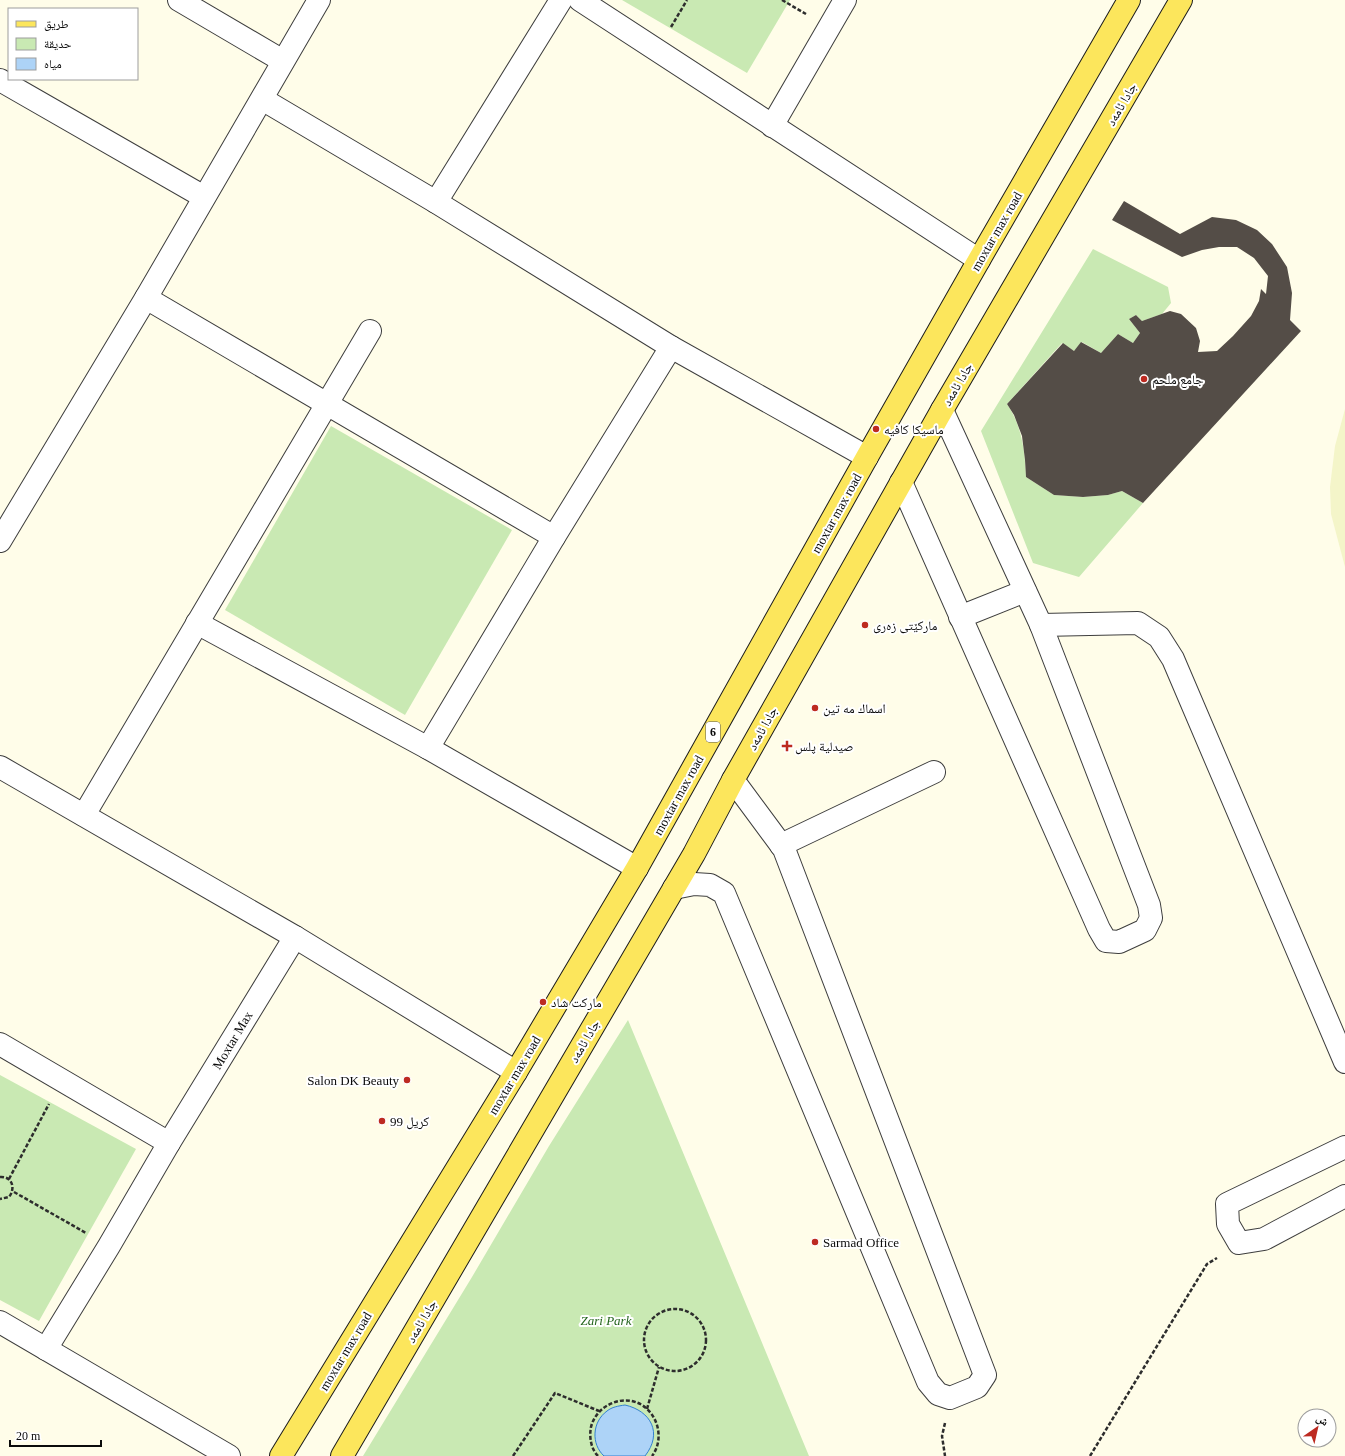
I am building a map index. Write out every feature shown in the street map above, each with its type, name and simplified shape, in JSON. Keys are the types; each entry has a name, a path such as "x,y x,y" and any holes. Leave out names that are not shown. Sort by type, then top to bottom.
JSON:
{"main road":[{"name":"moxtar max road","path":"281,1456 516,1072 637,868 867,457 1129,0"},
{"name":"جادا ئامەد","path":"342,1456 694,854 733,780 942,410 1181,0"}],"street":[{"path":"179,0 283,61"},
{"path":"0,540 146,298 319,0"},
{"path":"436,202 561,0"},
{"path":"580,0 979,260"},
{"path":"772,126 845,0"},
{"path":"0,80 204,197"},
{"path":"262,99 436,202 671,347 867,457"},
{"path":"146,298 554,537"},
{"path":"84,815 370,331"},
{"path":"428,748 554,537 671,347"},
{"path":"901,482 1099,929 1106,940 1119,942 1145,930 1151,918 1149,906 1041,625 942,410"},
{"path":"960,617 1025,591"},
{"path":"197,623 428,748 637,868"},
{"path":"1041,625 1138,623 1159,637 1173,659 1345,1062"},
{"path":"0,766 295,937 516,1072"},
{"path":"781,845 934,772"},
{"path":"674,888 694,884 710,885 724,893 928,1382 938,1394 950,1398 977,1387 985,1375 784,849 733,780"},
{"name":"Moxtar Max","path":"46,1349 109,1246 169,1143 295,937"},
{"path":"0,1044 169,1143"},
{"path":"1345,1147 1227,1204 1228,1224 1239,1243 1264,1239 1345,1196"},
{"path":"0,1322 229,1456"}],"path":[{"path":"670,28 687,0"},
{"path":"9,1179 62,1080"},
{"path":"0,1177 9,1179 12,1184 13,1191 9,1197 0,1199"},
{"path":"14,1192 109,1246"},
{"path":"1090,1456 1207,1264 1239,1243"},
{"path":"678,1309 688,1312 696,1318 706,1335 702,1355 696,1363 688,1369 668,1371 658,1367 651,1360 643,1341 645,1331 650,1321 657,1314 667,1310 678,1309"},
{"path":"646,1409 658,1367"},
{"path":"513,1456 555,1393 600,1411"},
{"path":"945,1456 942,1436 950,1398"},
{"path":"598,1456 595,1453 591,1443 590,1432 593,1420 600,1411 609,1404 620,1401 632,1401 642,1405 651,1413 657,1423 659,1433 658,1445 652,1456"}],"green space":[{"path":"622,0 790,0 747,73"},
{"path":"1093,249 1168,287 1171,303 1162,314 1142,321 1136,315 1129,319 1140,333 1133,343 1118,334 1101,353 1082,342 1074,351 1062,343 1007,404 1016,421 1022,439 1026,477 1054,495 1083,497 1108,495 1122,491 1143,503 1079,577 1033,563 981,431"},
{"path":"1345,409 1345,567 1331,514 1330,487 1335,446"},
{"path":"331,426 512,530 405,715 225,610"},
{"name":"Zari Park","path":"628,1020 809,1456 363,1456 472,1277 549,1146"},
{"path":"0,1075 136,1149 39,1321 0,1300"}],"water":[{"path":"625,1405 642,1412 652,1424 653,1439 650,1447 645,1456 604,1456 595,1439 598,1421 609,1410"}],"building":[{"name":"جامع ملحم","path":"1124,201 1180,234 1212,217 1236,220 1257,230 1272,244 1287,267 1292,293 1290,320 1301,331 1143,503 1122,491 1108,495 1083,497 1054,495 1026,477 1022,436 1014,415 1007,404 1063,343 1074,351 1081,342 1101,353 1118,334 1133,343 1140,333 1129,319 1136,315 1142,321 1170,311 1181,314 1196,328 1200,341 1198,352 1217,351 1251,316 1259,301 1261,289 1266,294 1268,276 1254,258 1237,247 1219,247 1202,250 1182,257 1112,220"}],"place":[{"name":"جامع ملحم","path":"1144,379"},
{"name":"ماسيكا كافيه","path":"876,429"},
{"name":"مارکێتی زەری","path":"865,625"},
{"name":"اسماك مه تين","path":"815,708"},
{"name":"صيدلية پلس","path":"787,746"},
{"name":"ماركت شاد","path":"543,1002"},
{"name":"Salon DK Beauty","path":"407,1080"},
{"name":"99 كريل","path":"382,1121"},
{"name":"Sarmad Office","path":"815,1242"}]}
